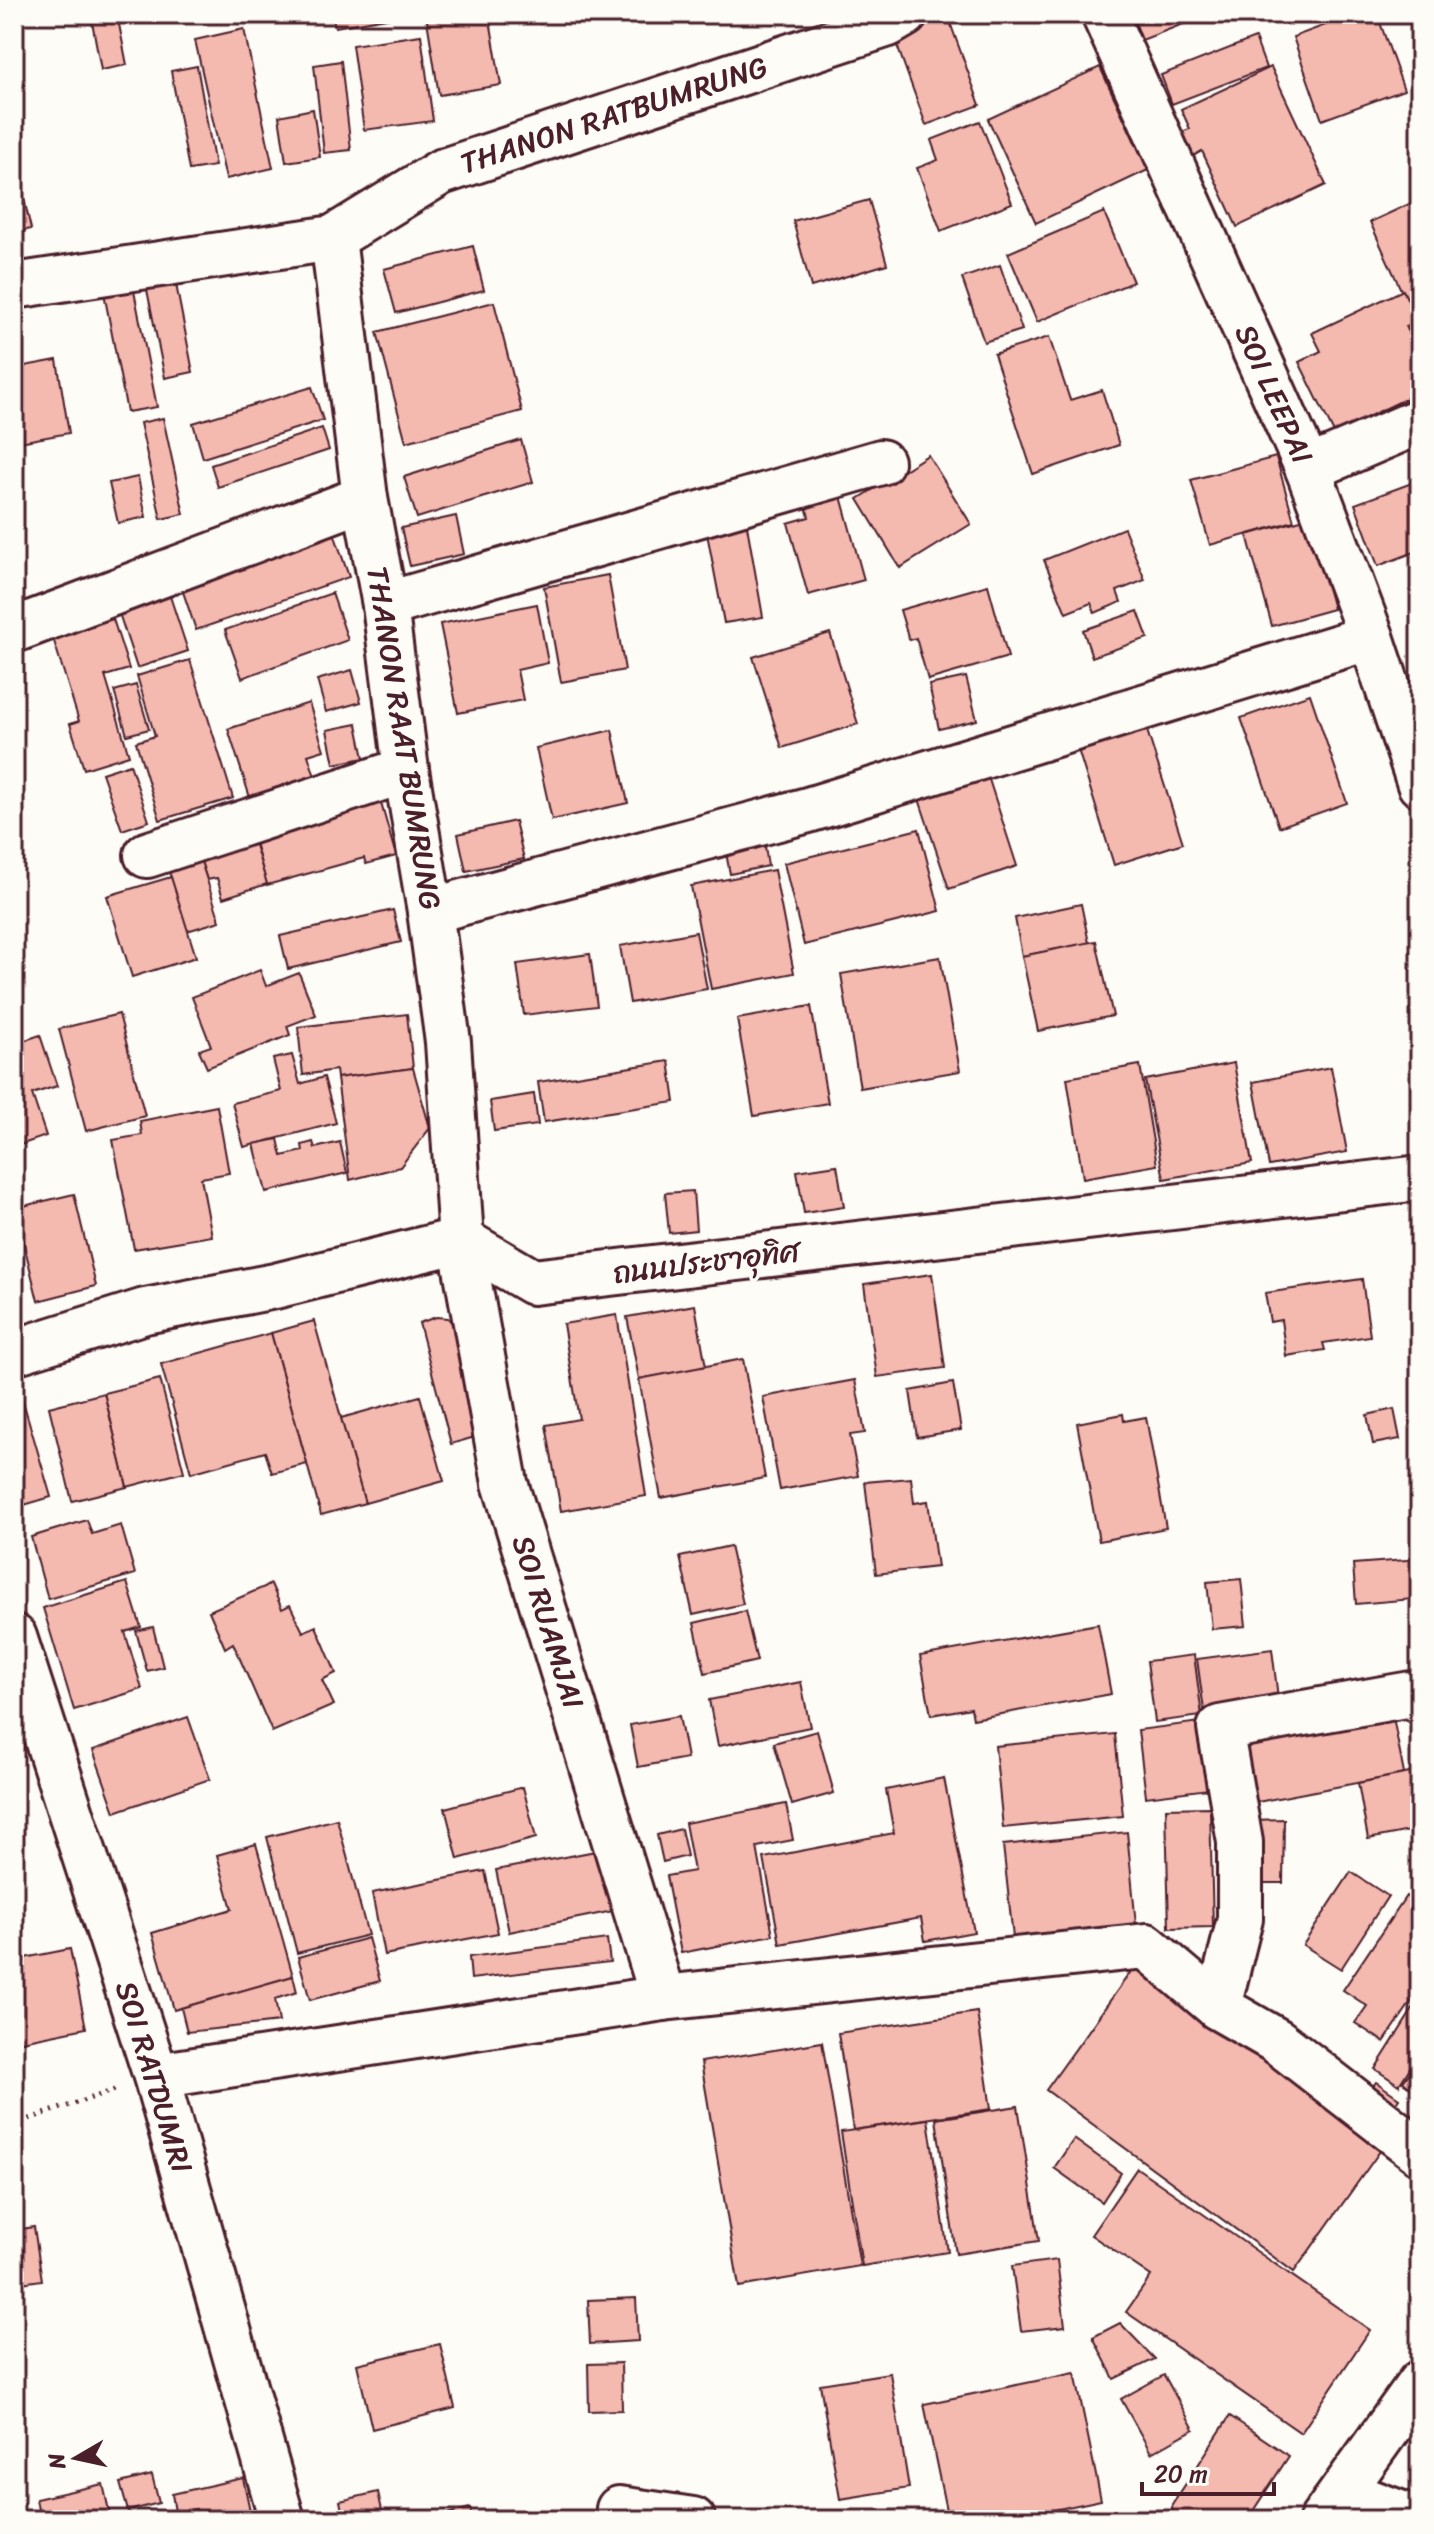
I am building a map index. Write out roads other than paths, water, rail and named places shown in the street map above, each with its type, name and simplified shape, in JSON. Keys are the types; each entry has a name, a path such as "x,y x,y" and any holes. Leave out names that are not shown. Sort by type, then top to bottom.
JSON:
{"street":[{"name":"THANON RATBUMRUNG","path":"333,238 441,172 888,24 905,14"},
{"name":"SOI LEEPAI","path":"1104,14 1308,469 1371,637 1420,784"},
{"path":"14,286 333,238"},
{"name":"THANON RAAT BUMRUNG","path":"333,238 365,498 385,605 406,770 448,1042 461,1240"},
{"path":"1308,469 1420,421"},
{"path":"385,605 881,462"},
{"path":"14,630 365,498"},
{"path":"430,911 808,810 1371,637"},
{"path":"147,855 406,770"},
{"name":"ถนนประชาอุทิศ","path":"461,1240 533,1282 1420,1178"},
{"path":"14,1352 145,1311 275,1286 461,1240"},
{"name":"SOI RUAMJAI","path":"461,1240 505,1483 663,1998"},
{"name":"SOI RATDUMRI","path":"14,1637 156,2076 282,2520"},
{"path":"1218,2007 1240,1919 1240,1842 1220,1728 1411,1694 1420,1701"},
{"path":"156,2076 663,1998 1146,1946 1218,2007 1277,2041 1420,2152"},
{"path":"1418,2520 1332,2506 1420,2383"},
{"path":"619,2509 693,2520"}]}
